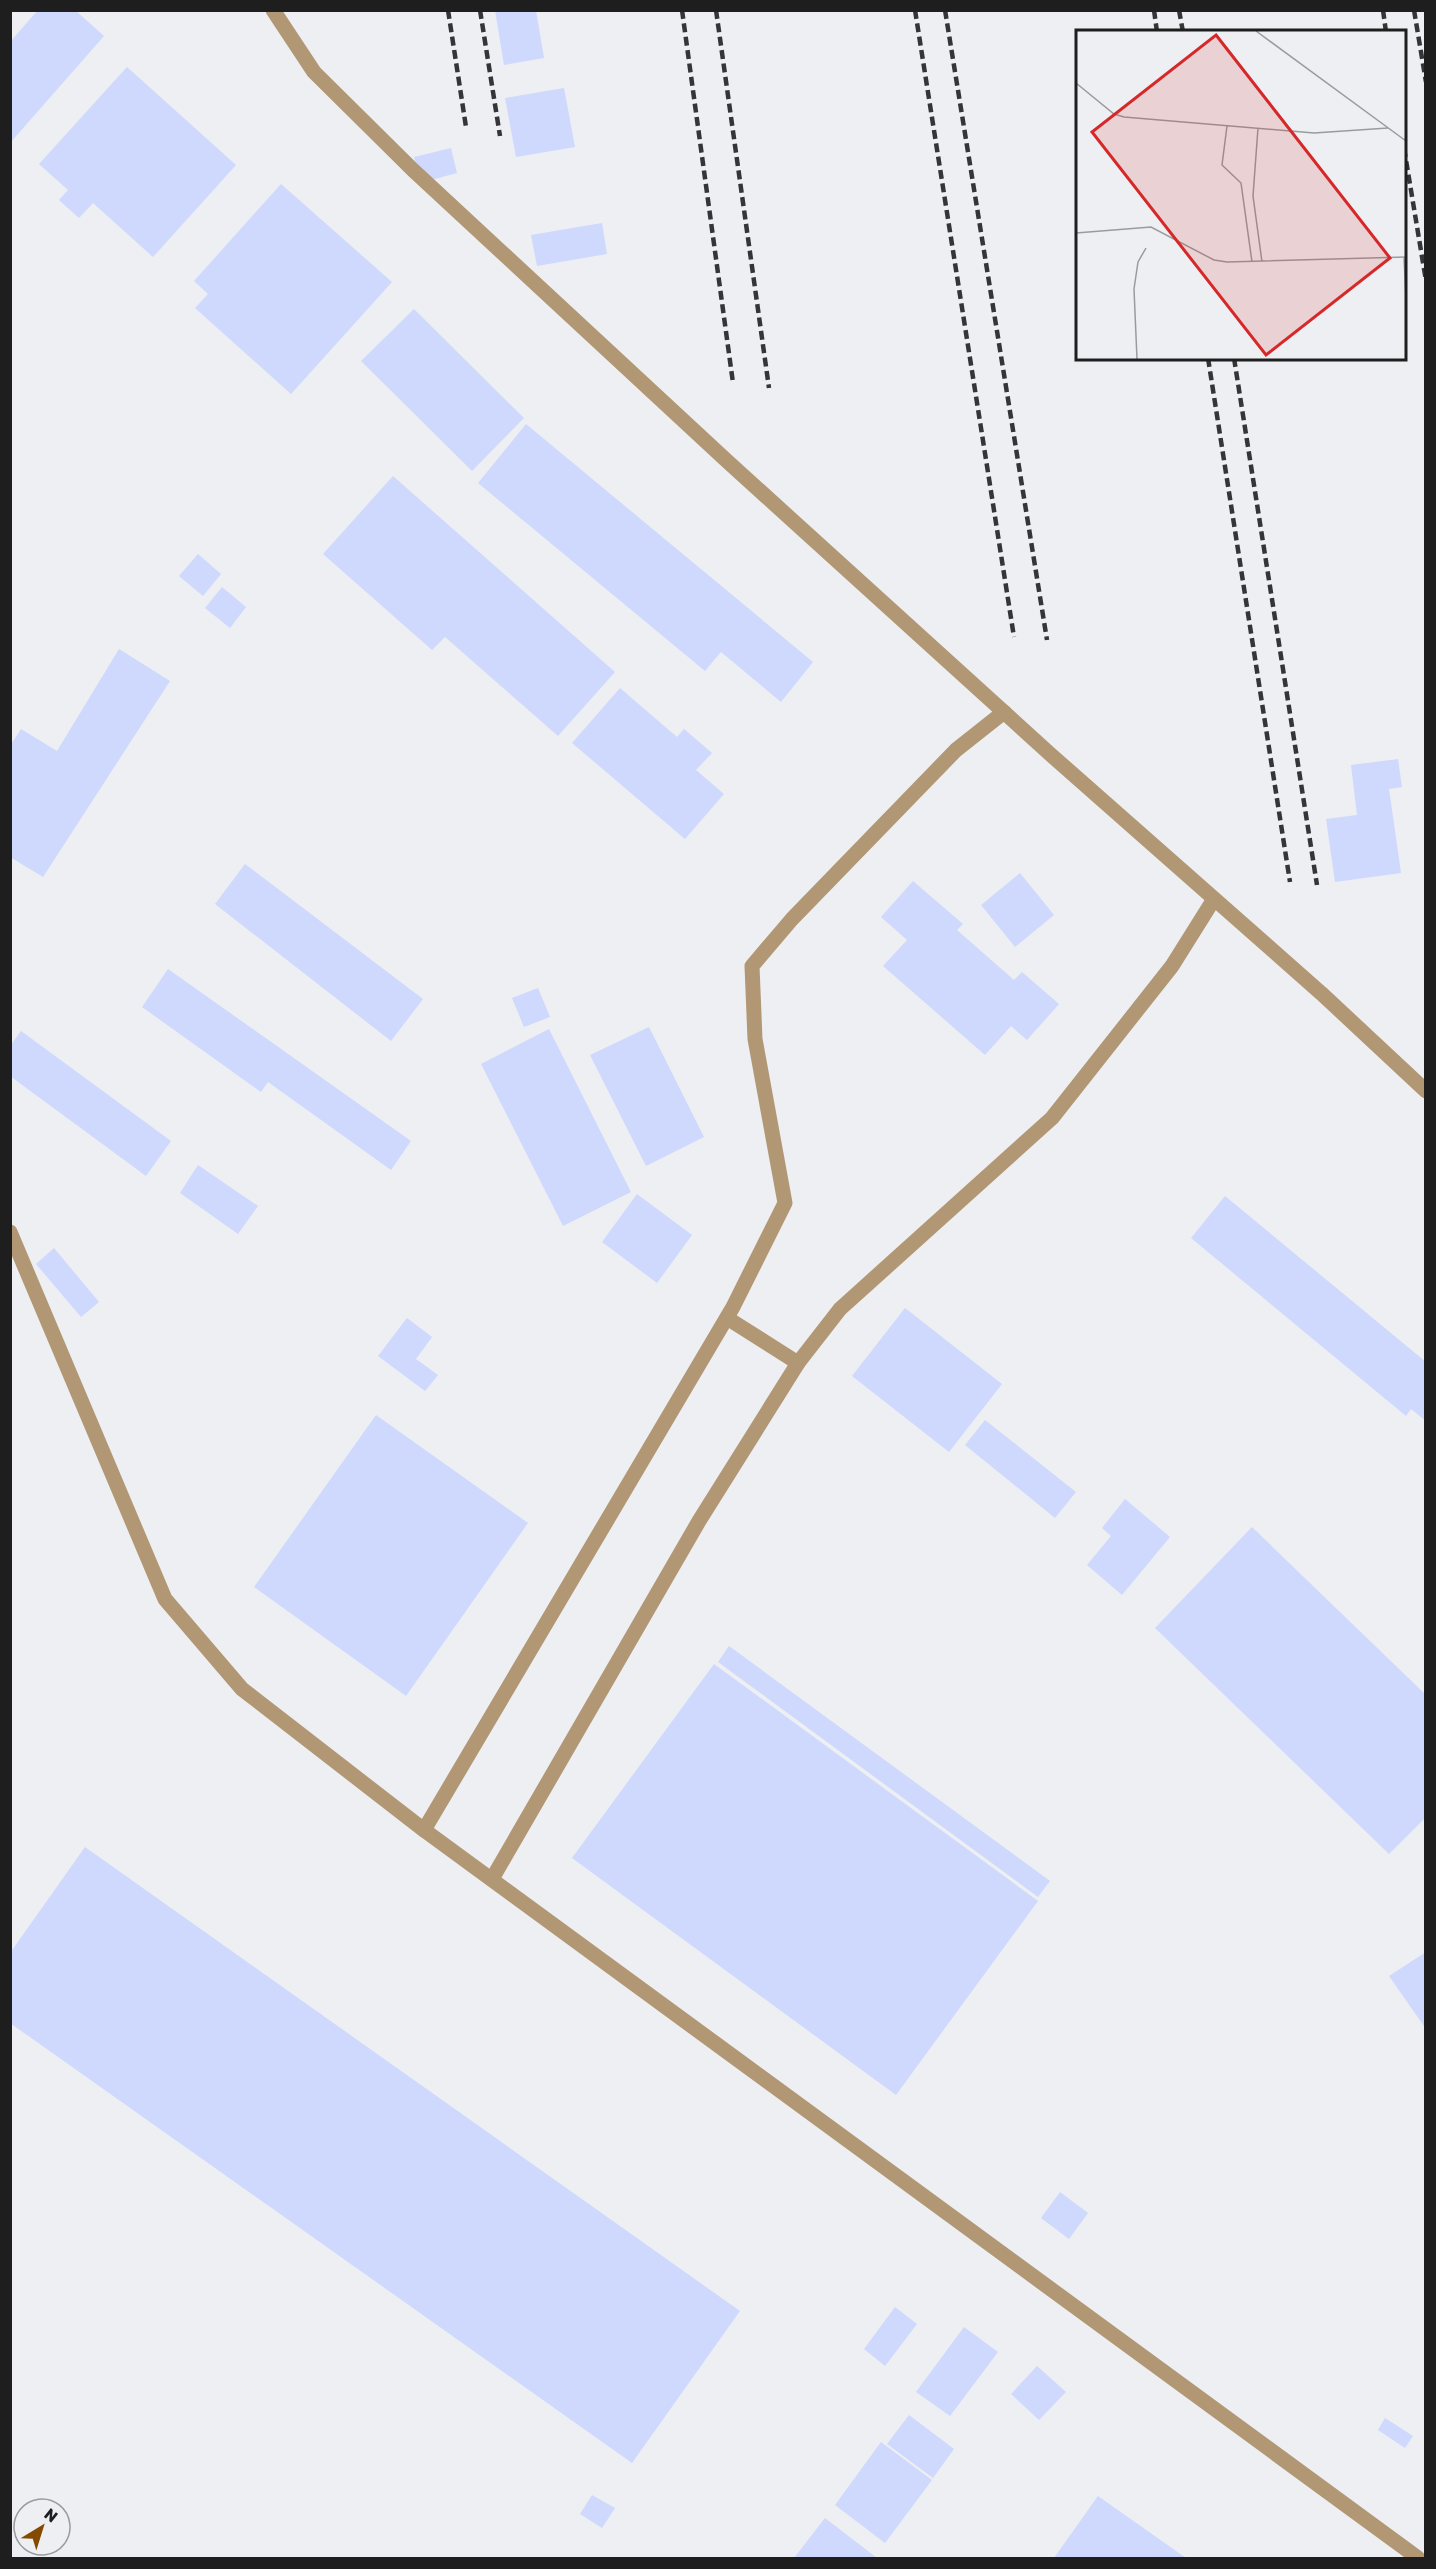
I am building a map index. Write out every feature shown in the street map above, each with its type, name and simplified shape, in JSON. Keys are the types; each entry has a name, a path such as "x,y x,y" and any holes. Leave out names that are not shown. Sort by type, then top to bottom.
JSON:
{"lane":[{"path":"273,10 314,72 414,170 728,461 1004,712 1321,993 1425,1091"},
{"path":"424,1830 726,1318 785,1203 755,1039 752,966 792,918 956,750 1004,712"},
{"path":"492,1879 699,1521 798,1363 840,1309 1052,1118 1172,966 1214,899"},
{"path":"10,1232 165,1599 242,1689 424,1830 1418,2559"},
{"path":"726,1318 798,1363"}],"building":[{"path":"38,10 75,10 104,36 10,143 10,42"},
{"path":"495,10 536,10 544,58 504,65"},
{"path":"127,67 236,165 153,257 93,203 79,218 59,200 68,190 39,164"},
{"path":"564,88 575,147 516,157 505,98"},
{"path":"451,148 457,173 420,183 414,157"},
{"path":"281,184 392,282 291,394 195,308 208,294 194,281"},
{"path":"602,223 607,254 537,266 531,235"},
{"path":"414,309 524,418 472,471 361,361"},
{"path":"526,424 813,662 781,702 721,652 705,671 478,483"},
{"path":"393,476 615,672 558,736 445,637 432,650 323,554"},
{"path":"198,554 221,574 203,596 179,576"},
{"path":"222,587 246,607 230,628 205,608"},
{"path":"119,649 170,681 43,877 10,857 10,746 21,729 57,751"},
{"path":"620,688 677,737 684,729 712,753 696,770 724,794 685,839 572,743"},
{"path":"1398,759 1402,787 1389,789 1401,873 1335,882 1326,819 1357,815 1351,765"},
{"path":"245,864 423,999 391,1041 215,904"},
{"path":"1020,873 1054,915 1015,947 981,905"},
{"path":"913,881 963,924 957,930 1014,980 1022,972 1059,1004 1027,1040 1011,1026 985,1055 883,966 907,940 881,917"},
{"path":"168,969 411,1141 391,1170 268,1082 261,1092 142,1007"},
{"path":"538,988 550,1017 524,1027 512,998"},
{"path":"649,1027 704,1137 646,1166 590,1055"},
{"path":"549,1029 631,1192 563,1226 481,1064"},
{"path":"21,1031 171,1141 146,1176 10,1076 10,1046"},
{"path":"198,1165 258,1206 238,1234 180,1193"},
{"path":"637,1194 692,1235 657,1283 602,1242"},
{"path":"1225,1196 1426,1362 1426,1421 1411,1409 1406,1416 1191,1238"},
{"path":"54,1248 99,1302 81,1317 36,1264"},
{"path":"905,1308 1002,1384 949,1452 852,1376"},
{"path":"407,1318 432,1337 416,1359 438,1375 425,1391 378,1356"},
{"path":"376,1415 528,1523 406,1696 254,1587"},
{"path":"985,1420 1076,1492 1055,1518 965,1445"},
{"path":"1125,1499 1170,1537 1122,1595 1087,1565 1111,1536 1102,1528"},
{"path":"1252,1527 1426,1695 1426,1817 1389,1854 1155,1628"},
{"path":"729,1646 1050,1881 1038,1897 718,1662"},
{"path":"714,1664 1038,1901 896,2095 572,1858"},
{"path":"85,1847 740,2311 632,2463 10,2023 10,1953"},
{"path":"1426,1952 1426,2029 1389,1976"},
{"path":"1060,2192 1088,2213 1069,2239 1041,2218"},
{"path":"895,2307 917,2324 885,2366 864,2349"},
{"path":"964,2327 998,2352 950,2416 916,2392"},
{"path":"1037,2366 1066,2392 1039,2420 1011,2394"},
{"path":"909,2415 954,2449 933,2478 887,2444"},
{"path":"1385,2418 1413,2436 1405,2448 1378,2430"},
{"path":"881,2442 932,2480 885,2543 835,2505"},
{"path":"592,2495 615,2508 602,2528 580,2514"},
{"path":"1098,2496 1186,2558 1054,2558"},
{"path":"825,2518 877,2558 794,2558"}],"railway":[{"path":"448,10 466,127"},
{"path":"480,10 500,136"},
{"path":"682,10 733,383"},
{"path":"716,10 769,388"},
{"path":"915,10 1014,637"},
{"path":"945,10 1047,640"},
{"path":"1154,10 1157,30"},
{"path":"1179,10 1183,30"},
{"path":"1383,10 1386,30"},
{"path":"1414,10 1426,82"},
{"path":"1406,160 1426,281"},
{"path":"1208,360 1290,882"},
{"path":"1234,360 1317,885"}]}
